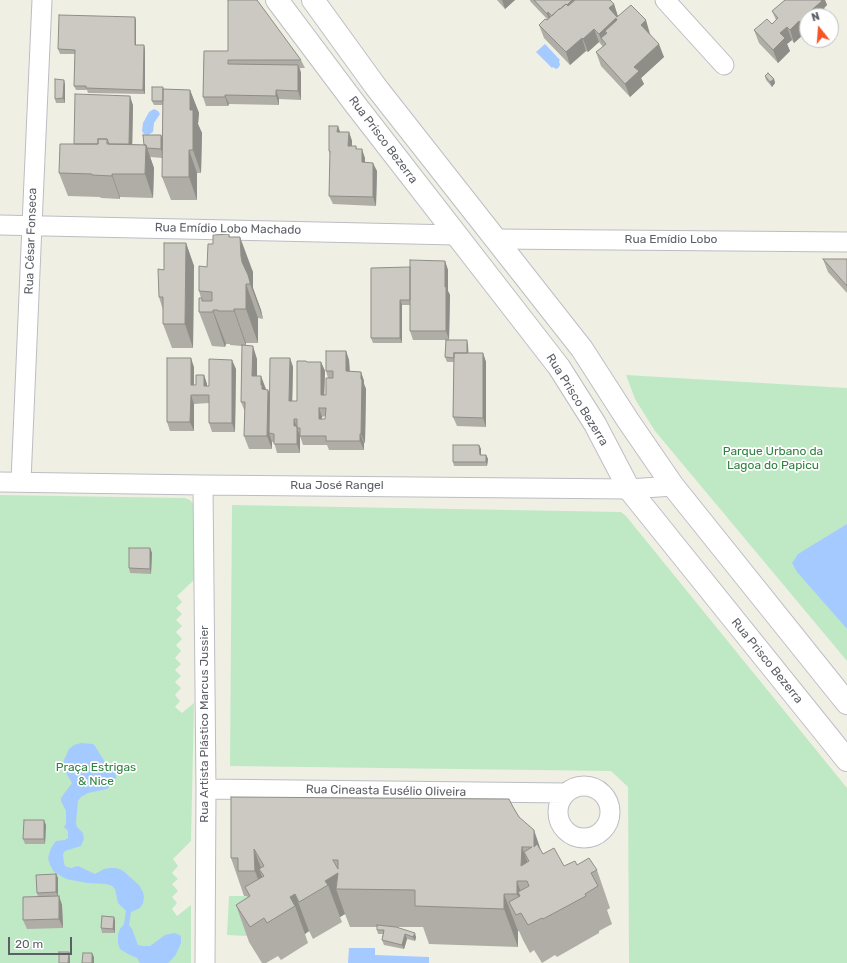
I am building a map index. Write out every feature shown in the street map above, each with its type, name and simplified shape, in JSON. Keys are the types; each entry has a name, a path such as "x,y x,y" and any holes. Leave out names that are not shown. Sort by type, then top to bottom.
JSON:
{"street":[{"name":"Rua César Fonseca","path":"21,481 42,0"},
{"name":"Rua Prisco Bezerra","path":"278,0 355,104 559,367 595,424 628,489 847,760"},
{"path":"313,0 376,87 582,349 627,419 674,486 847,703"},
{"path":"665,0 724,65"},
{"path":"355,104 376,87"},
{"name":"Rua Emídio Lobo Machado","path":"0,225 456,234"},
{"name":"Rua Emídio Lobo","path":"495,239 847,242"},
{"name":"Rua José Rangel","path":"0,482 21,481 203,485 628,489 674,486"},
{"name":"Rua Artista Plástico Marcus Jussier","path":"203,485 206,789 205,963"},
{"name":"Rua Cineasta Eusélio Oliveira","path":"206,789 566,793"}],"green space":[{"name":"Parque Urbano da Lagoa do Papicu","path":"626,375 847,388 847,661 655,431 635,399"},
{"name":"Praça Estrigas & Nice","path":"0,495 185,498 190,500 195,506 196,578 177,596 182,602 176,608 182,614 176,620 182,626 176,632 182,639 176,645 181,651 175,658 181,664 175,670 181,676 175,682 181,688 175,695 180,701 175,707 182,713 194,703 191,841 173,859 178,866 172,873 178,879 172,884 178,891 172,897 177,903 172,909 177,916 191,905 191,963 0,963"},
{"path":"232,505 621,512 626,516 847,788 847,963 629,963 628,787 611,771 230,766"},
{"path":"229,896 249,896 248,936 227,935"}],"water":[{"path":"545,44 560,60 560,65 556,69 553,67 552,68 536,52"},
{"path":"154,109 160,114 154,123 153,132 148,135 144,134 142,131 143,123 149,112"},
{"path":"847,524 847,629 797,572 792,563 798,554"},
{"path":"81,743 93,744 95,746 105,762 113,768 116,778 107,789 88,793 81,797 78,801 76,823 77,827 83,833 84,839 81,846 65,851 63,854 65,866 71,868 78,866 95,874 104,869 116,868 122,870 139,885 143,892 143,903 140,908 131,912 129,925 138,945 150,946 165,935 174,933 181,936 179,948 175,956 168,963 140,963 137,958 120,949 118,934 124,924 126,911 118,903 115,889 112,886 66,879 54,872 50,865 48,858 51,848 56,841 65,840 68,838 68,831 64,827 66,824 66,811 61,798 72,783 65,771 63,764 64,760 69,749 74,745"},
{"path":"349,948 375,948 375,955 429,957 429,963 348,963"}],"building":[{"path":"228,0 257,0 301,60 228,60 228,64 298,65 298,91 276,90 276,96 225,95 225,97 203,97 204,51 228,51"},
{"path":"534,0 572,0 552,16 548,12 547,14"},
{"path":"575,0 610,0 614,4 609,8 617,17 631,5 646,20 641,25 659,44 634,67 639,71 625,84 596,52 606,44 601,38 607,33 605,31 617,20 616,18 599,34 594,29 566,52 539,25 566,4 568,6"},
{"path":"785,0 822,1 814,8 799,8 799,21 790,30 787,27 780,33 785,38 773,50 754,30 767,19 772,24 778,18 772,11"},
{"path":"59,15 135,17 135,45 144,45 143,90 86,88 86,86 74,86 75,50 58,49"},
{"path":"768,73 774,79 770,82 765,76"},
{"path":"55,79 64,80 63,98 55,99"},
{"path":"152,87 163,87 163,101 152,101"},
{"path":"163,89 190,90 190,110 193,110 193,150 189,150 189,177 162,177"},
{"path":"75,94 130,96 129,144 109,144 107,139 98,139 98,144 74,144"},
{"path":"329,126 338,126 337,132 349,132 348,146 356,146 356,149 362,149 362,162 373,163 373,197 329,196"},
{"path":"143,135 161,135 161,149 147,148 146,145 144,145"},
{"path":"98,139 107,139 107,144 146,145 145,174 112,174 112,176 59,173 60,144 98,144"},
{"path":"229,234 229,237 240,237 242,262 250,282 250,284 246,284 246,309 234,309 234,311 213,310 213,312 199,312 199,298 202,298 202,301 212,301 212,292 199,291 199,266 207,267 208,244 213,244 213,235"},
{"path":"164,243 186,243 185,324 163,324 163,297 159,297 158,269 164,270"},
{"path":"823,259 847,259 847,286"},
{"path":"410,260 445,261 446,331 410,331"},
{"path":"410,267 410,300 400,300 400,338 371,338 371,268"},
{"path":"446,340 467,340 467,353 454,353 454,358 445,357"},
{"path":"242,345 253,346 252,376 261,376 262,389 268,390 267,436 244,436 245,402 241,402"},
{"path":"326,351 346,351 346,371 361,372 360,441 326,441 326,436 300,436 300,428 297,428 297,444 274,444 274,434 269,433 270,358 290,358 289,401 297,401 297,361 321,362 321,395 326,395 326,378 333,378 333,371 326,371","holes":["319,408 326,408 325,419 319,419","294,419 297,419 297,426 294,426"]},
{"path":"454,353 483,353 483,418 453,417"},
{"path":"167,358 191,358 191,385 196,385 196,375 204,375 204,386 209,386 209,359 232,360 232,423 209,423 209,395 191,395 190,422 167,422"},
{"path":"453,445 479,445 480,455 486,455 486,462 453,462"},
{"path":"129,548 150,548 150,569 129,568"},
{"path":"231,797 509,799 519,817 534,830 534,847 537,844 543,854 554,848 564,866 575,861 577,865 589,858 597,870 591,873 598,886 585,894 586,896 543,919 542,918 528,925 521,913 516,915 509,902 520,896 518,892 529,886 527,881 517,881 517,894 504,894 504,909 415,906 415,890 336,889 338,873 325,881 328,885 299,902 295,894 290,897 295,906 267,923 264,918 250,927 236,905 250,896 245,887 264,876 259,869 264,866 254,849 255,871 238,871 238,858 231,858","holes":["522,847 532,847 524,852 529,861 521,866","333,860 338,860 338,869"]},
{"path":"24,820 44,820 44,839 23,839"},
{"path":"56,874 56,892 37,893 36,875"},
{"path":"59,896 59,919 23,920 23,897"},
{"path":"102,916 114,917 113,929 101,928"},
{"path":"377,925 396,927 415,933 413,937 405,934 402,945 382,940 384,930 377,930"},
{"path":"59,952 69,952 68,963 59,963"},
{"path":"83,953 92,953 92,963 82,963"}]}
